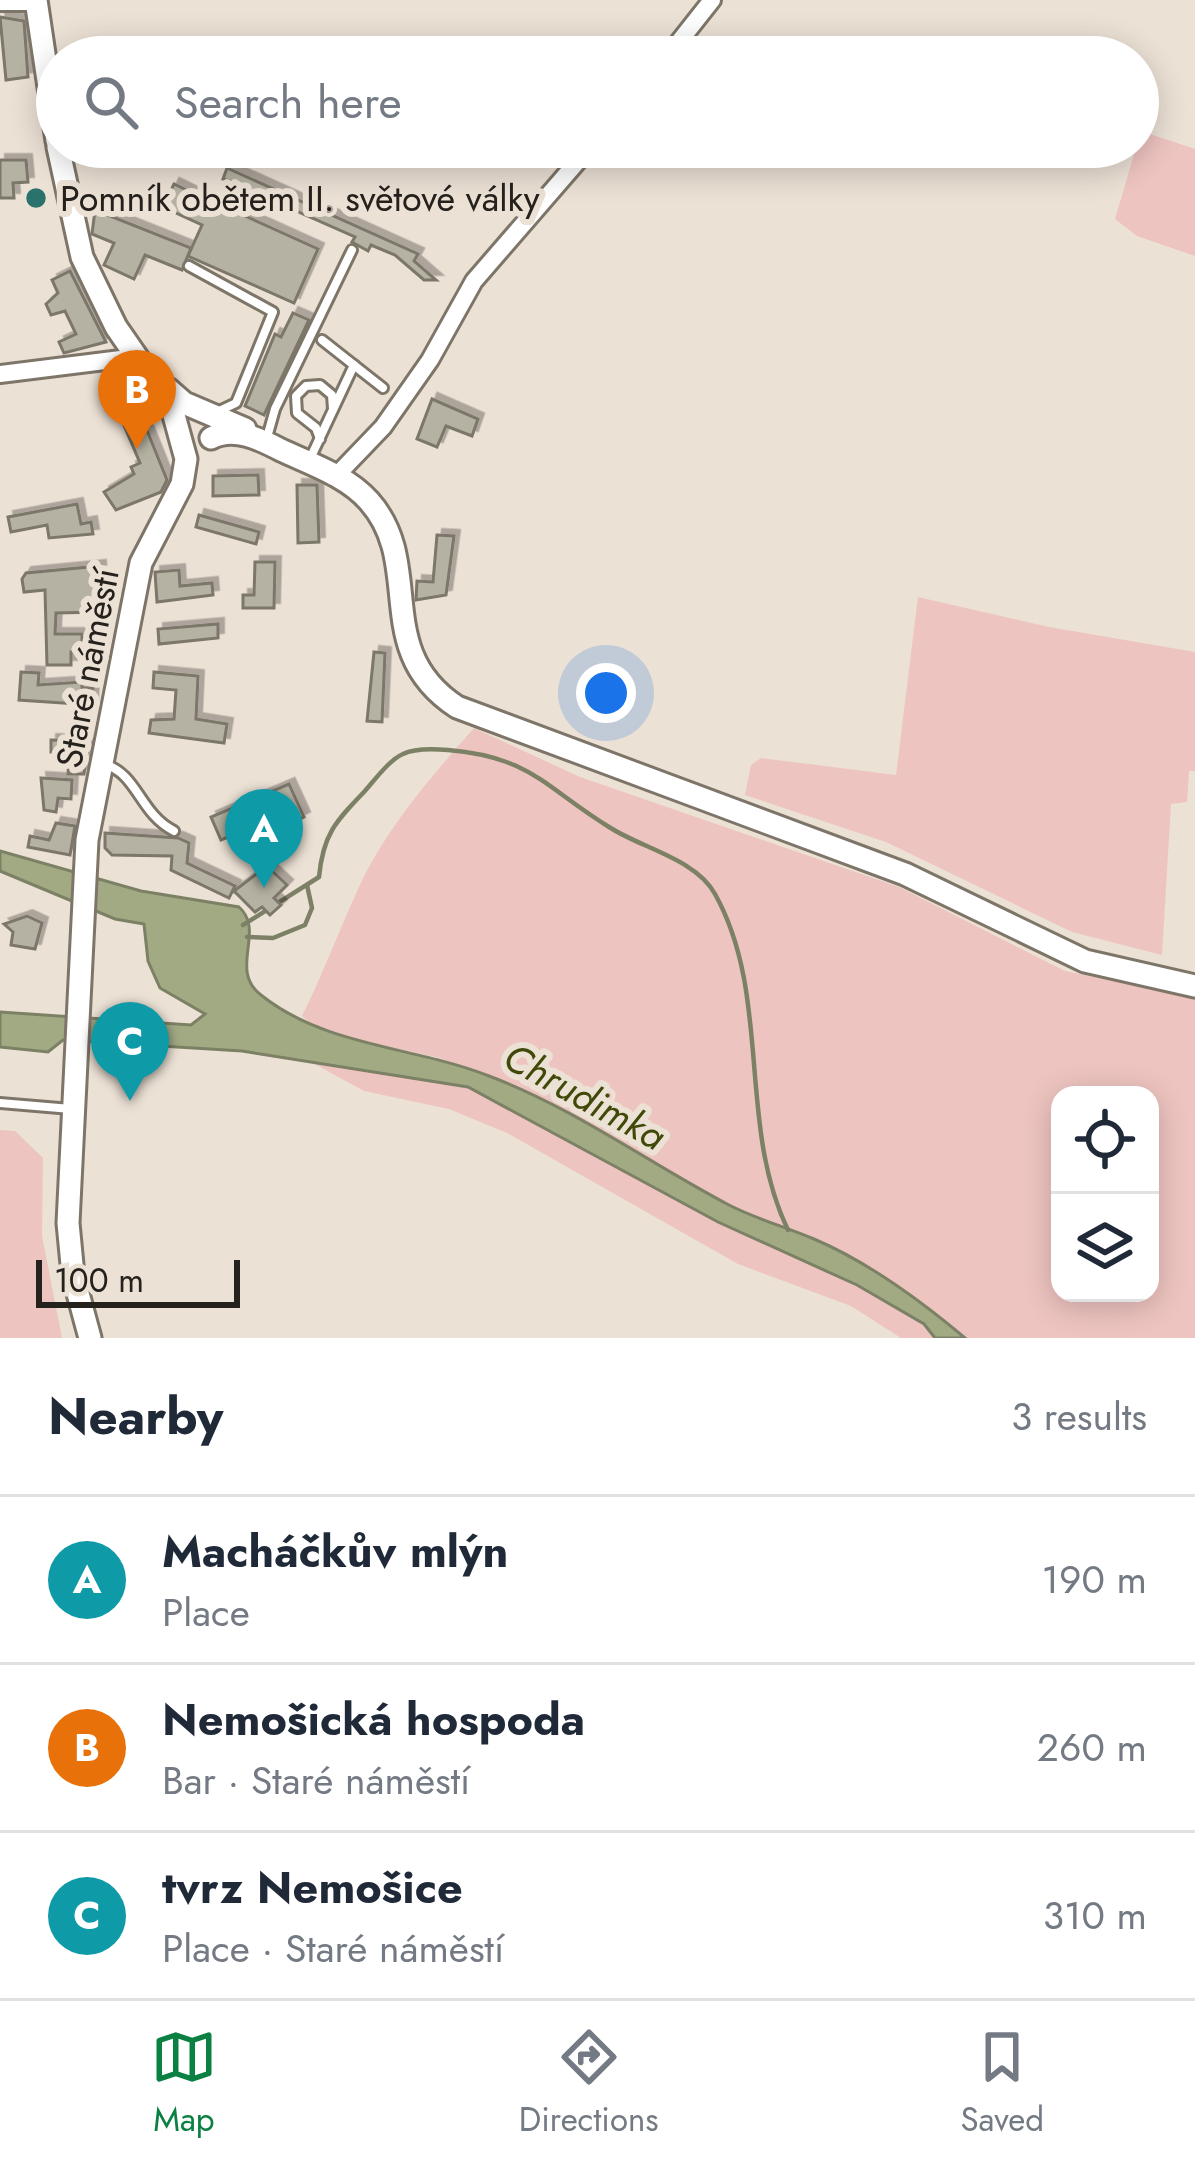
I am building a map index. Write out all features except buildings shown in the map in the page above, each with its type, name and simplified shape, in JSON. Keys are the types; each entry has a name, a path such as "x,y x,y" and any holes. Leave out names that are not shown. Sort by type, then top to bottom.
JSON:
{"street":[{"path":"684,36 712,0"},
{"path":"0,2 36,1 41,36"},
{"path":"62,168 82,257 172,408 178,433 192,446 228,433 266,442"},
{"path":"336,476 383,427 430,360 474,280 572,168"},
{"path":"0,374 141,363 180,400 336,476 369,500 386,530 405,641 425,681 457,707 893,869 1085,962 1195,986"},
{"path":"178,433 181,412 204,409"},
{"path":"204,409 215,428 210,440"},
{"name":"Staré náměstí","path":"73,1109 86,851 141,563 184,480 178,433"},
{"name":"Staré náměstí","path":"172,504 194,475 210,440"},
{"path":"73,1109 69,1242 90,1338"}],"lane":[{"path":"266,442 275,409 352,250"},
{"path":"189,266 273,312 238,399 229,409 204,409"},
{"path":"322,340 383,388"},
{"path":"308,462 354,365"},
{"path":"320,439 316,428 297,413 296,396 306,386 320,385 332,394 334,409"},
{"path":"238,399 242,428"},
{"path":"101,764 122,772 144,810 173,831"},
{"path":"0,1102 73,1109"}],"shaded area":[{"path":"1159,137 1195,149 1195,256 1137,236 1115,219 1130,168 1159,168"},
{"path":"918,597 1049,627 1195,652 1195,771 1189,771 1187,802 1171,804 1162,955 1072,932 886,842 745,795 751,765 761,758 896,775"},
{"path":"474,728 580,777 899,887 1065,971 1195,998 1195,1338 965,1338 921,1301 817,1240 732,1207 566,1112 440,1058 321,1032 302,1016 370,865 426,784"},
{"path":"0,851 141,891 239,907 249,927 247,974 261,995 286,1012 342,1036 460,1066 520,1089 729,1205 854,1259 965,1338 935,1338 924,1324 857,1285 718,1222 468,1087 242,1051 63,1040 48,1052 0,1047 0,1012 191,1025 205,1014 160,988 148,961 144,924 115,919 0,871"},
{"path":"313,1063 468,1087 718,1222 857,1285 924,1324 935,1338 901,1338 851,1306 738,1264 507,1133 449,1109 364,1091"},
{"path":"0,1130 15,1131 43,1158 42,1236 62,1338 0,1338"}],"waterway":[{"path":"243,925 319,877 327,840 338,821 403,754 432,749 476,754 535,776 609,827 695,872 715,894 743,975 763,1148 788,1230"},
{"path":"247,937 273,938 305,925 312,908 307,885"}],"place":[{"name":"Pomník obětem II. světové války","path":"36,198"},
{"name":"Nemošická hospoda","path":"137,449"},
{"name":"Macháčkův mlýn","path":"264,888"},
{"name":"tvrz Nemošice","path":"130,1101"}],"water label":[{"name":"Chrudimka","path":"585,1096"}]}
